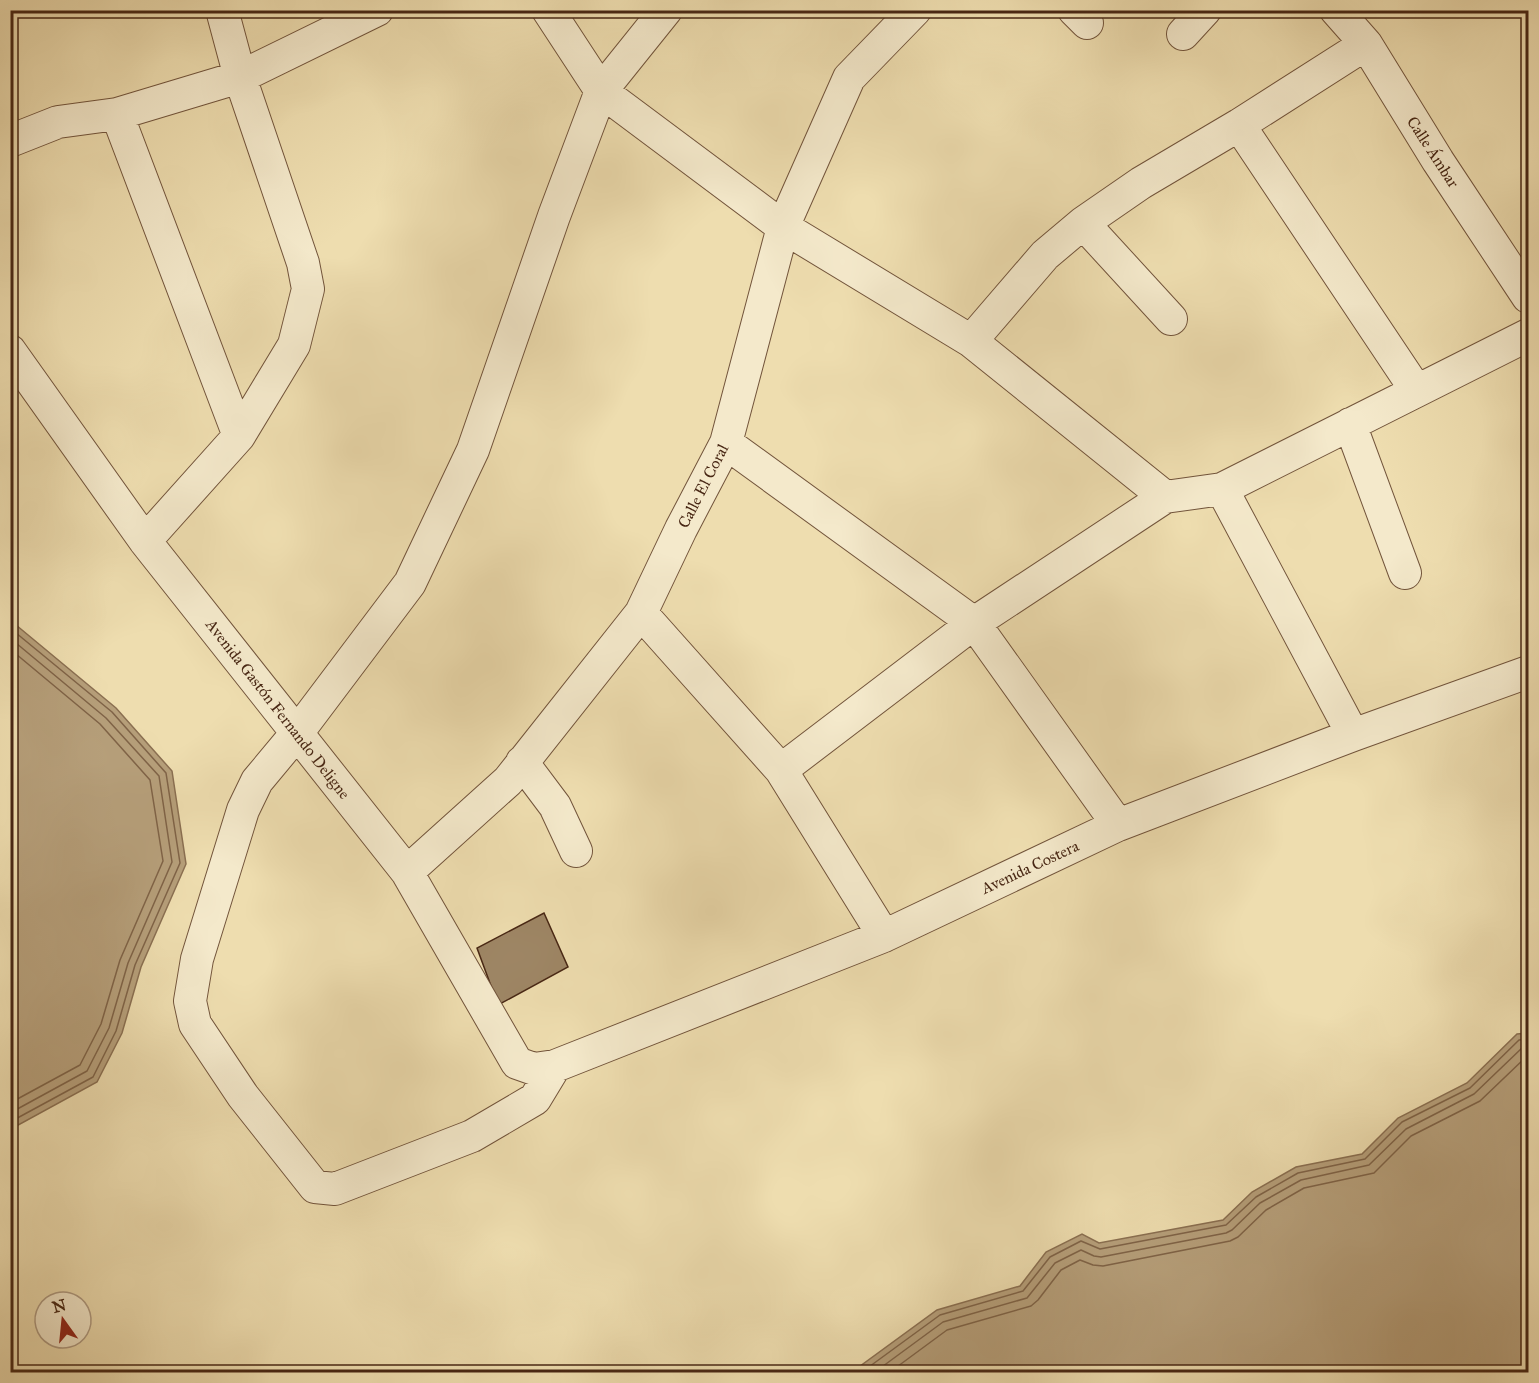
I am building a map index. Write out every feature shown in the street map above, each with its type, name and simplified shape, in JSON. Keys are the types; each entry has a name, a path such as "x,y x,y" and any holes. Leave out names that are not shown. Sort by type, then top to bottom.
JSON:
{"street":[{"path":"145,541 239,436 294,345 308,289 303,263 240,77 222,10"},
{"path":"10,141 58,122 117,114 240,77 377,10"},
{"path":"548,10 601,91 783,226 970,341 1164,496"},
{"path":"545,1068 536,1099 472,1137 334,1190 315,1187 243,1096 195,1024 190,1001 196,959 243,810 257,781 297,733 410,583 473,450 554,216 601,91 666,10"},
{"name":"Calle El Coral","path":"406,872 508,781 641,613 726,443 783,226 849,78 915,10"},
{"path":"1183,34 1205,10"},
{"name":"Calle Ámbar","path":"1336,10 1366,44 1438,161 1528,297"},
{"path":"970,341 1045,255 1083,223 1141,183 1239,125 1366,44"},
{"path":"117,114 239,436"},
{"path":"1239,125 1416,390"},
{"path":"1083,223 1171,319"},
{"path":"781,770 974,623 1164,496 1222,489 1528,335"},
{"name":"Avenida Gastón Fernando Deligne","path":"10,351 145,541 406,872 517,1063 545,1068"},
{"path":"1350,424 1405,573"},
{"path":"726,443 974,623 1118,825"},
{"path":"1222,489 1353,735"},
{"path":"641,613 781,770 884,936"},
{"name":"Avenida Costera","path":"545,1068 884,936 1118,825 1353,735 1528,672"},
{"path":"522,762 555,806 576,851"}],"water":[{"path":"10,620 116,708 172,771 186,864 141,967 122,1033 97,1082 11,1129"},
{"path":"1528,1033 1528,1372 852,1372 937,1310 1020,1286 1046,1252 1082,1234 1099,1243 1223,1220 1252,1192 1296,1167 1362,1154 1398,1118 1467,1083 1517,1034"}],"building":[{"path":"544,913 568,967 498,1005 477,948"}]}
